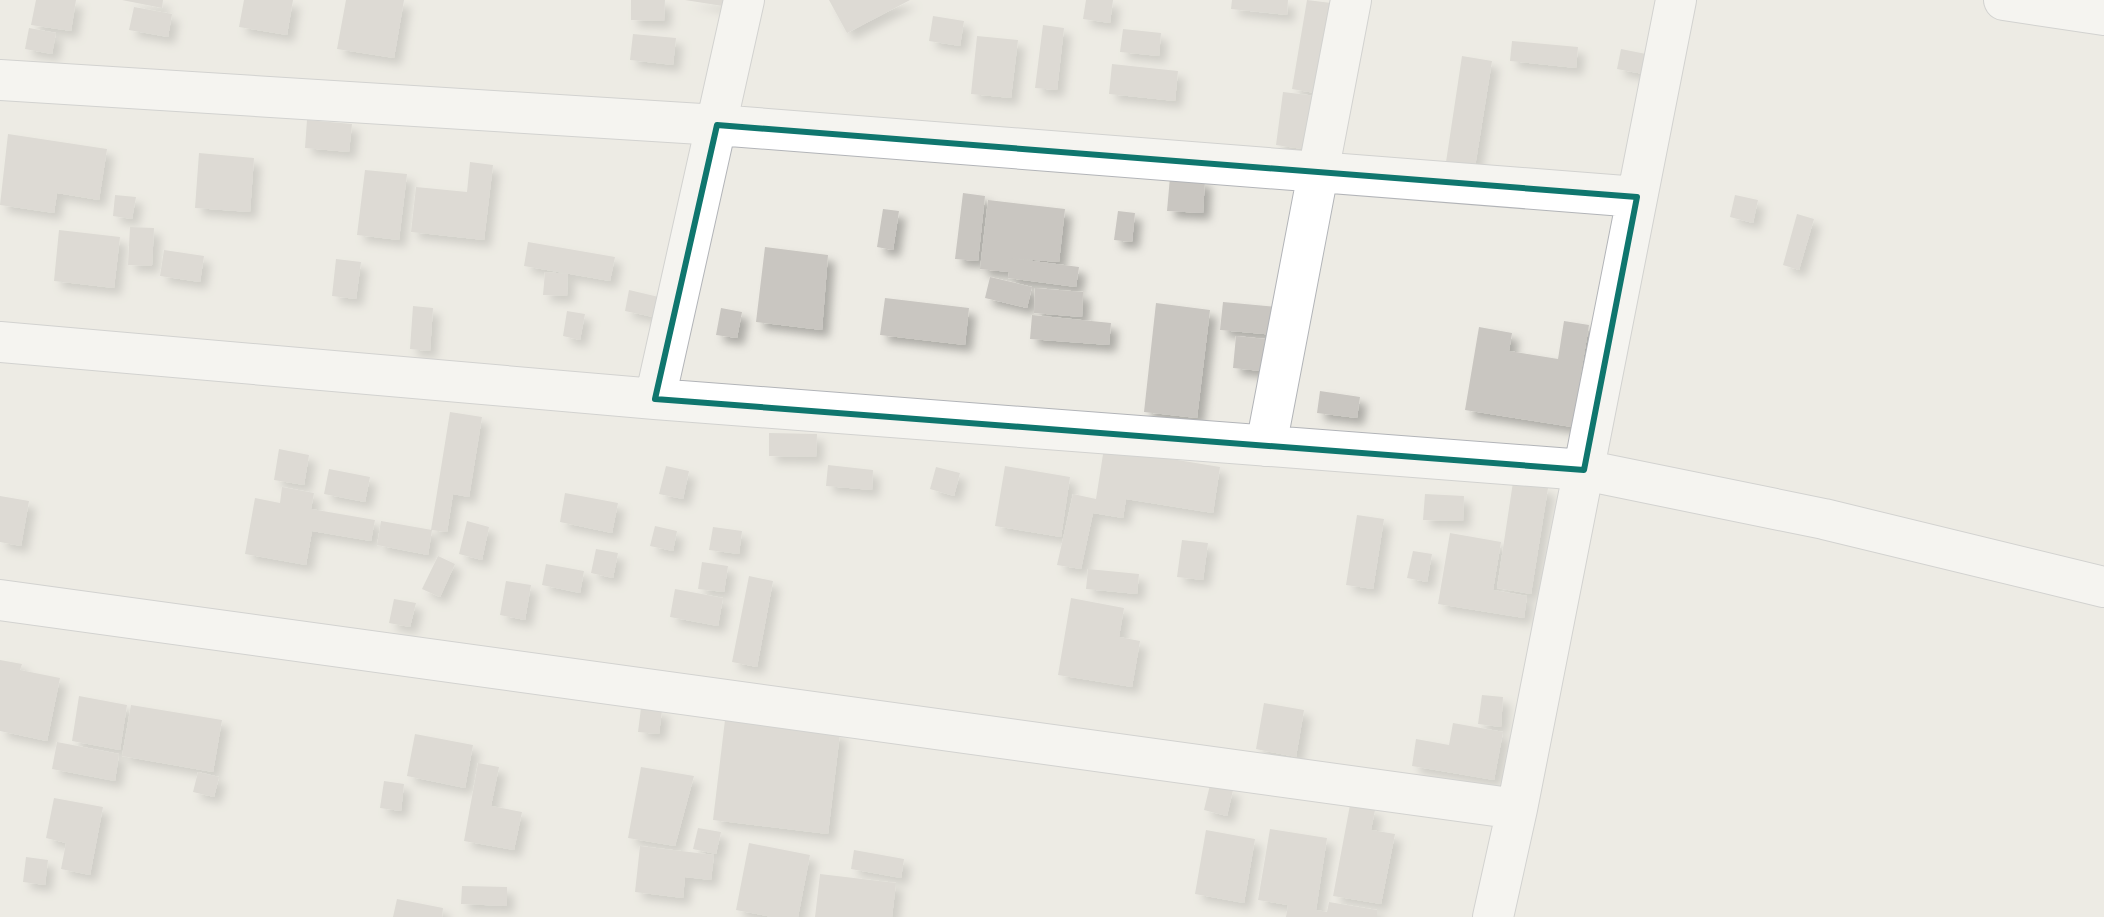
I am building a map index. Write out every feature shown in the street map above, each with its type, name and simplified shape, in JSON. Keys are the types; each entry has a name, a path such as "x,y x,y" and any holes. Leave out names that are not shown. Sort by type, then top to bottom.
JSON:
{"street":[{"path":"655,399 744,0"},
{"path":"1266,446 1351,0"},
{"path":"1493,917 1676,0"},
{"path":"2004,0 2104,15"},
{"path":"0,80 717,125 1637,197"},
{"path":"0,342 655,399 1584,470 1824,519 2104,587"},
{"path":"0,600 1517,809"}],"highlighted area":[{"path":"717,125 1637,197 1584,470 655,399"}],"building":[{"path":"36,0 76,0 71,31 31,25"},
{"path":"122,0 163,0 162,8"},
{"path":"244,0 293,0 287,35 239,27"},
{"path":"346,0 404,0 394,58 337,49"},
{"path":"631,0 665,0 664,21 631,20"},
{"path":"685,0 730,0 729,7"},
{"path":"829,0 910,0 847,33"},
{"path":"1086,0 1113,0 1110,23 1083,19"},
{"path":"1232,0 1288,0 1287,15 1231,9"},
{"path":"1307,0 1331,3 1315,93 1292,89"},
{"path":"134,7 172,14 168,37 129,30"},
{"path":"933,16 964,21 960,46 929,41"},
{"path":"1043,25 1064,28 1057,90 1035,88"},
{"path":"29,28 56,33 52,54 25,49"},
{"path":"1123,29 1161,33 1159,56 1120,52"},
{"path":"633,34 676,38 673,65 630,60"},
{"path":"977,36 1018,40 1011,98 971,94"},
{"path":"1512,41 1578,47 1576,68 1510,61"},
{"path":"1621,49 1646,54 1643,74 1617,69"},
{"path":"1462,56 1492,61 1475,167 1446,162"},
{"path":"1112,64 1178,71 1175,101 1109,94"},
{"path":"1283,92 1316,96 1309,150 1276,145"},
{"path":"307,120 352,124 349,152 305,148"},
{"path":"8,134 107,149 99,200 57,193 54,213 0,205"},
{"path":"199,153 254,158 250,212 195,208"},
{"path":"470,162 493,165 484,240 411,232 416,187 467,192"},
{"path":"365,170 407,174 399,240 357,235"},
{"path":"1170,177 1205,180 1203,213 1167,211"},
{"path":"963,193 985,196 978,261 955,259"},
{"path":"115,195 136,197 132,219 113,216"},
{"path":"1735,195 1758,200 1753,223 1730,217"},
{"path":"988,200 1065,209 1059,262 1010,258 1079,267 1076,287 1008,278 1009,272 980,269"},
{"path":"883,209 899,211 893,250 877,247"},
{"path":"1118,211 1135,213 1132,242 1114,240"},
{"path":"1797,214 1814,219 1799,270 1783,265"},
{"path":"130,227 154,228 152,266 128,265"},
{"path":"59,230 120,237 114,288 54,281"},
{"path":"528,242 615,257 610,281 524,266"},
{"path":"765,247 828,255 822,330 756,322"},
{"path":"164,250 204,256 200,282 160,276"},
{"path":"336,259 361,262 356,299 332,296"},
{"path":"545,272 568,274 567,296 543,295"},
{"path":"990,277 1032,287 1027,308 985,298"},
{"path":"1035,288 1083,292 1082,317 1034,313"},
{"path":"629,290 663,298 658,318 625,311"},
{"path":"885,298 969,308 965,345 880,335"},
{"path":"1223,302 1277,307 1275,335 1220,330"},
{"path":"1156,303 1210,310 1197,418 1144,412"},
{"path":"413,306 433,308 430,351 410,349"},
{"path":"721,308 742,312 737,338 716,335"},
{"path":"567,311 585,314 580,340 563,336"},
{"path":"1032,315 1111,323 1109,345 1030,339"},
{"path":"1564,321 1589,325 1572,427 1465,410 1479,327 1512,333 1509,351 1558,359"},
{"path":"1236,336 1265,339 1261,371 1233,368"},
{"path":"1320,391 1360,397 1357,418 1317,413"},
{"path":"450,412 482,417 469,497 453,494 447,532 431,530"},
{"path":"769,433 817,434 816,457 769,456"},
{"path":"1104,448 1220,467 1213,513 1126,499 1123,518 1093,513 1081,569 1057,565 1073,494 1096,499"},
{"path":"279,449 309,455 304,485 274,480"},
{"path":"828,465 873,470 872,490 826,486"},
{"path":"666,466 689,471 683,499 659,494"},
{"path":"1005,466 1070,477 1061,537 995,526"},
{"path":"936,467 960,473 954,496 930,489"},
{"path":"329,469 370,477 365,502 324,494"},
{"path":"1513,482 1548,488 1531,594 1497,588"},
{"path":"282,487 314,493 311,509 375,520 371,541 312,531 306,565 245,554 255,498 280,503"},
{"path":"565,493 618,503 612,533 560,522"},
{"path":"1425,494 1464,496 1463,521 1423,520"},
{"path":"0,496 29,501 21,546 0,542"},
{"path":"1357,515 1384,519 1373,589 1346,585"},
{"path":"381,521 432,530 428,555 377,545"},
{"path":"467,521 489,527 482,560 459,554"},
{"path":"655,526 677,531 673,551 650,546"},
{"path":"713,527 742,531 739,554 709,550"},
{"path":"1450,533 1501,542 1493,590 1527,596 1524,618 1438,604"},
{"path":"1182,540 1208,543 1203,580 1177,577"},
{"path":"596,549 618,553 613,578 591,573"},
{"path":"1413,551 1432,554 1427,582 1407,578"},
{"path":"438,556 455,564 440,597 422,589"},
{"path":"702,562 728,566 724,592 698,589"},
{"path":"546,564 584,571 580,593 542,585"},
{"path":"1088,569 1139,574 1137,594 1086,589"},
{"path":"749,576 773,581 757,667 732,662"},
{"path":"506,581 531,585 525,620 500,615"},
{"path":"675,589 723,598 718,626 670,617"},
{"path":"1071,598 1124,608 1119,637 1140,641 1132,687 1058,675"},
{"path":"394,599 416,603 410,627 389,623"},
{"path":"0,660 22,664 20,670 60,678 47,741 0,731"},
{"path":"1482,695 1503,697 1501,727 1478,724"},
{"path":"79,696 127,705 120,750 72,741"},
{"path":"1264,703 1304,710 1296,757 1256,749"},
{"path":"131,705 222,720 213,772 122,756"},
{"path":"641,708 662,710 659,734 638,732"},
{"path":"725,720 840,733 828,834 713,820"},
{"path":"1453,723 1503,732 1494,780 1412,766 1416,739 1449,745"},
{"path":"415,734 473,745 465,788 407,776"},
{"path":"57,742 119,754 115,781 52,769"},
{"path":"478,763 499,767 491,806 522,812 514,850 464,841"},
{"path":"641,767 694,776 675,846 628,838"},
{"path":"198,772 219,777 214,797 193,792"},
{"path":"384,781 404,784 401,811 380,808"},
{"path":"1210,785 1233,790 1227,816 1204,810"},
{"path":"54,798 103,807 90,875 61,869 66,843 46,838"},
{"path":"1350,805 1375,810 1371,830 1395,834 1381,904 1333,896"},
{"path":"698,828 721,832 716,854 693,849"},
{"path":"1270,829 1327,838 1316,910 1327,912 1329,902 1377,910 1377,917 1286,917 1288,905 1258,900"},
{"path":"1206,830 1255,839 1244,903 1195,894"},
{"path":"749,843 810,855 798,917 772,917 736,910"},
{"path":"640,846 714,855 711,880 685,877 683,898 635,892"},
{"path":"854,850 904,859 901,878 851,869"},
{"path":"26,857 48,860 45,885 23,882"},
{"path":"820,874 896,883 892,917 815,917"},
{"path":"462,886 507,887 507,906 461,904"},
{"path":"397,899 443,908 442,917 393,917"}]}
